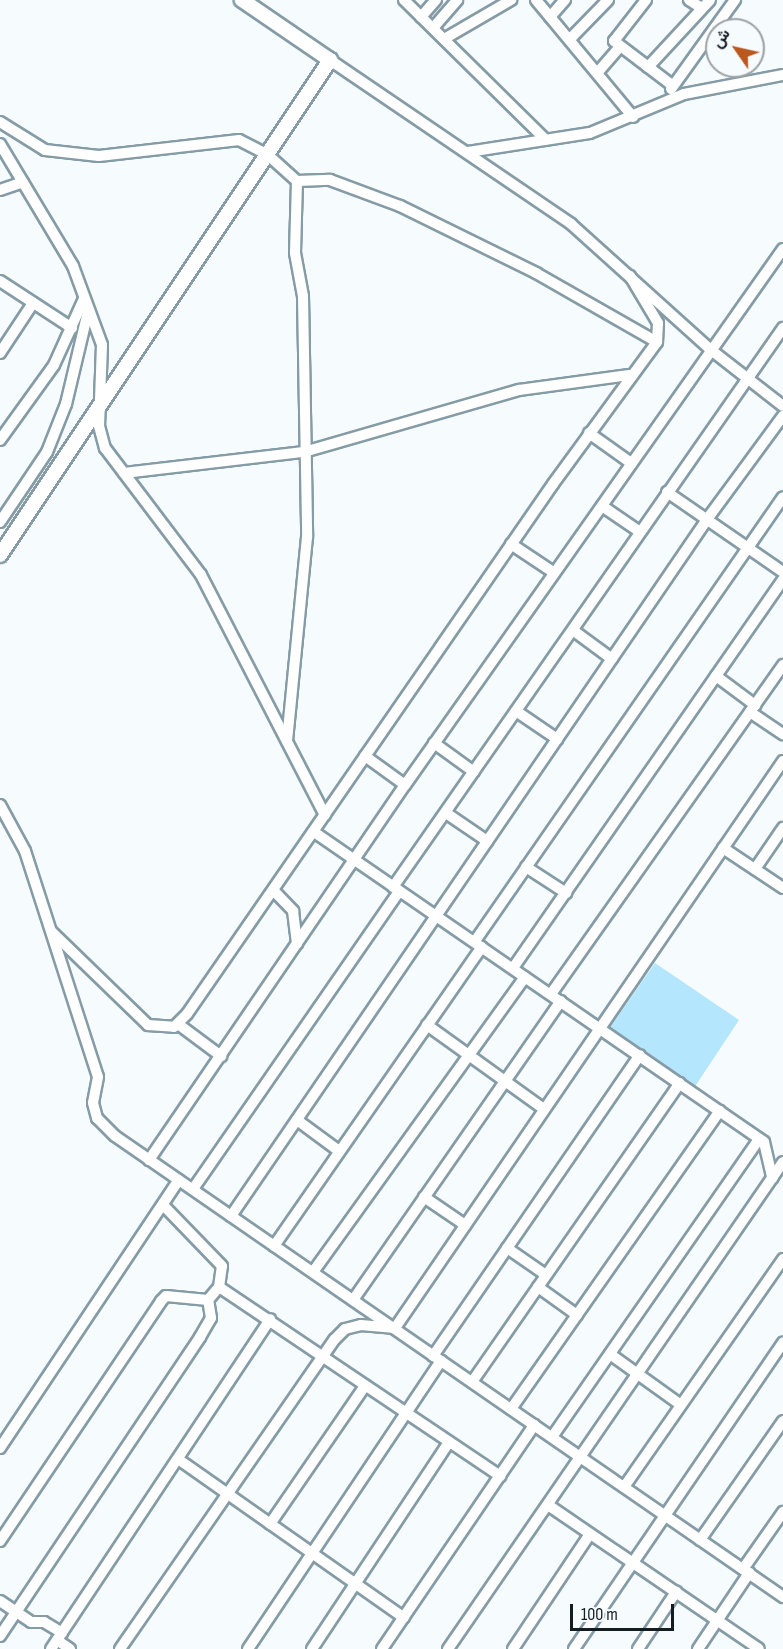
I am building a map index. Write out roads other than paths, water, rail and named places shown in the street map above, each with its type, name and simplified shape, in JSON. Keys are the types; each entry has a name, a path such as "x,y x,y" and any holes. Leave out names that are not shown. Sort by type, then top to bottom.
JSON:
{"main road":[{"path":"0,555 330,60 242,0"}],"street":[{"path":"404,0 546,140"},
{"path":"421,17 436,0"},
{"path":"433,28 457,0"},
{"path":"444,39 511,0"},
{"path":"536,0 571,38 633,117"},
{"path":"550,17 565,0"},
{"path":"571,38 608,0"},
{"path":"646,0 615,36 620,47 674,86"},
{"path":"648,67 706,4 689,0"},
{"path":"662,102 731,2"},
{"path":"598,72 620,47"},
{"path":"330,60 571,224 711,350 783,406"},
{"path":"468,152 590,132 633,117 662,102 783,75"},
{"path":"0,122 45,150 118,155 229,140 268,155 297,181 330,180 400,206 536,273 657,342"},
{"path":"0,144 67,256 89,310 104,361 99,426 105,448 201,575 325,815"},
{"path":"287,740 306,537 297,181"},
{"path":"0,190 23,182"},
{"path":"149,1160 553,572 783,249"},
{"path":"178,1024 274,891 364,756 629,375 657,342 658,323 630,276"},
{"path":"0,281 72,328"},
{"path":"0,440 54,365 84,298"},
{"path":"2,345 33,303"},
{"path":"0,522 4,510 54,436 82,347 89,310"},
{"path":"193,1190 474,772 783,328"},
{"path":"124,473 304,452 519,390 629,375"},
{"path":"231,1216 708,518 783,416"},
{"path":"589,433 631,463"},
{"path":"668,492 783,572"},
{"path":"274,1246 427,1025 526,867 747,546 783,498"},
{"path":"602,506 640,532"},
{"path":"4,510 22,523"},
{"path":"511,544 553,572"},
{"path":"513,968 783,580"},
{"path":"574,631 612,659"},
{"path":"551,994 783,665"},
{"path":"716,676 783,734"},
{"path":"516,711 557,739"},
{"path":"435,743 474,772"},
{"path":"364,756 405,785"},
{"path":"395,1328 599,1027 782,764"},
{"path":"0,805 25,851 98,1077 93,1103 97,1118 149,1160 700,1540 782,1594"},
{"path":"446,813 488,841"},
{"path":"755,869 783,828"},
{"path":"314,832 759,1139 772,1178"},
{"path":"723,848 783,888"},
{"path":"526,867 566,894"},
{"path":"274,891 293,911 297,944"},
{"path":"51,930 148,1025 178,1024 220,1056"},
{"path":"313,1272 525,977"},
{"path":"353,1300 561,1001"},
{"path":"427,1025 544,1109"},
{"path":"248,1649 406,1413 437,1358 507,1248 640,1055"},
{"path":"472,1382 680,1083"},
{"path":"511,1409 720,1111"},
{"path":"297,1120 339,1151"},
{"path":"552,1437 759,1139"},
{"path":"448,1649 783,1162"},
{"path":"0,1448 179,1180"},
{"path":"424,1197 465,1225"},
{"path":"0,1636 211,1318 208,1300 219,1287 222,1266 163,1205"},
{"path":"507,1248 546,1275"},
{"path":"624,1487 783,1259"},
{"path":"219,1287 500,1476"},
{"path":"538,1287 577,1315"},
{"path":"0,1541 161,1301 166,1296 208,1300"},
{"path":"56,1641 270,1320"},
{"path":"120,1649 322,1356 345,1329 395,1328"},
{"path":"574,1649 783,1343"},
{"path":"610,1354 681,1405"},
{"path":"270,1524 365,1386"},
{"path":"700,1540 783,1421"},
{"path":"382,1649 534,1425"},
{"path":"312,1649 449,1442"},
{"path":"178,1459 404,1618"},
{"path":"548,1505 759,1649"},
{"path":"698,1649 783,1512"},
{"path":"513,1649 590,1534"},
{"path":"638,1649 676,1592"},
{"path":"0,1601 70,1649"}]}
